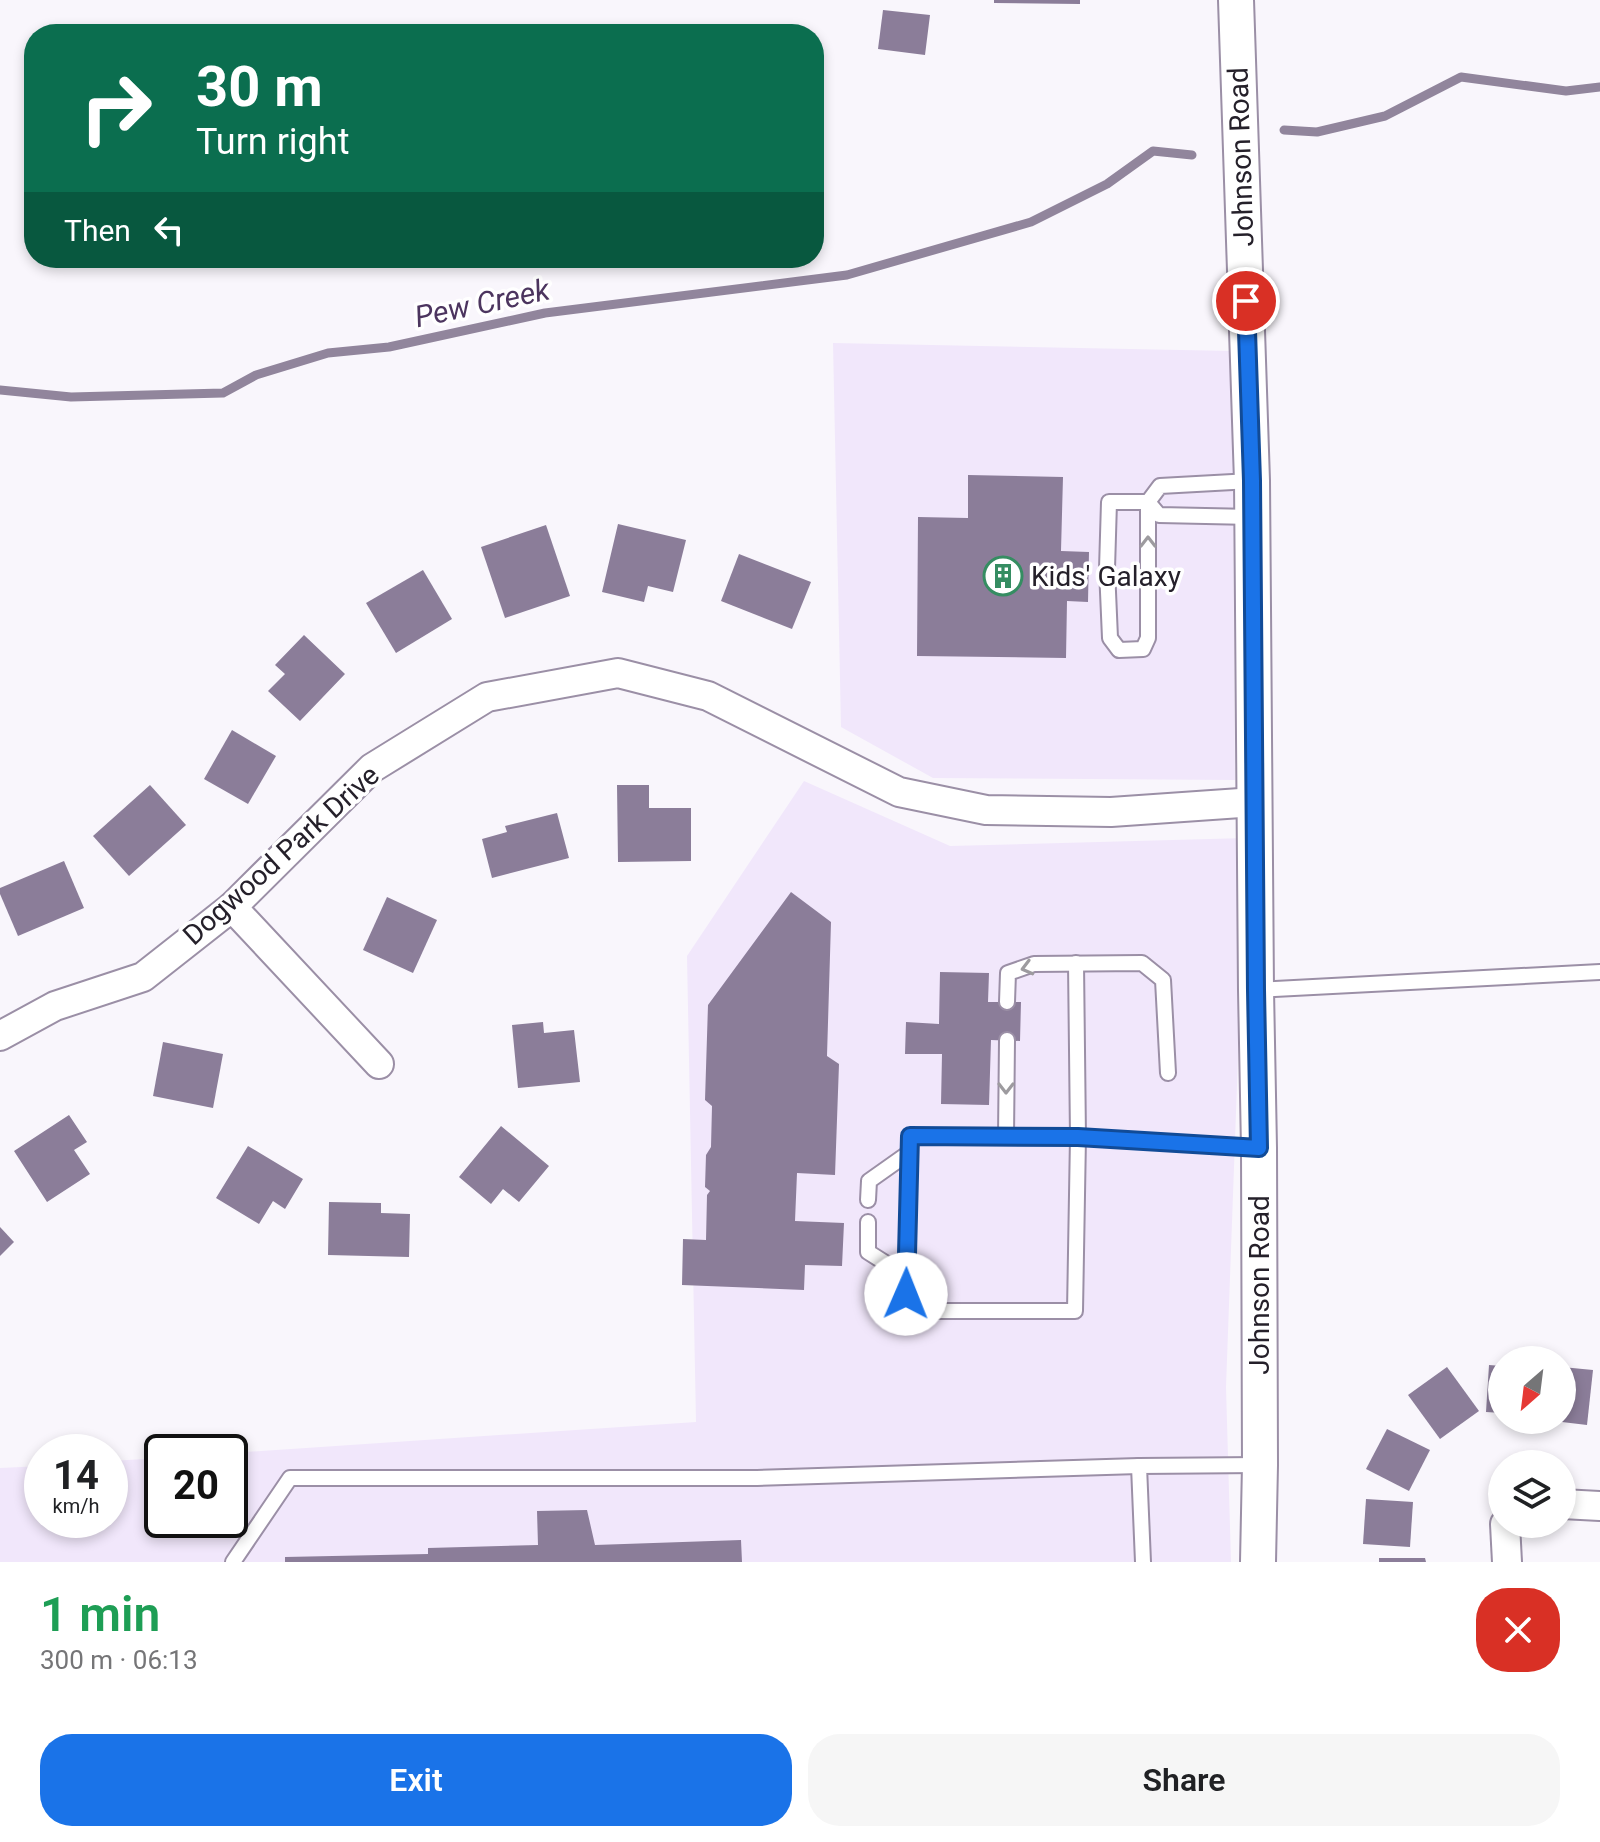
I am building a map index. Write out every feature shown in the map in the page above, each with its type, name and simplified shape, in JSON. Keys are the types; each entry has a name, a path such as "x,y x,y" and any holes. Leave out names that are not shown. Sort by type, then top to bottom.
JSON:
{"street":[{"name":"Johnson Road","path":"1236,0 1253,517 1259,1148 1258,1562"},
{"name":"Dogwood Park Drive","path":"0,1036 55,1006 143,977 232,907 372,768 487,697 618,673 708,696 899,792 986,810 1111,812 1255,802"},
{"path":"232,907 379,1064"},
{"path":"1576,1505 1600,1506"},
{"path":"1506,1538 1507,1562"}],"lane":[{"path":"1252,481 1160,486 1148,502 1148,638 1143,649 1119,650 1110,638 1107,569 1109,502 1148,502 1159,515 1253,517"},
{"path":"1076,963 1078,1137 1075,1311 906,1311 910,1136 1078,1137 1259,1148"},
{"path":"1007,1002 1008,973 1034,964 1142,963 1163,980 1168,1073"},
{"path":"1256,990 1600,972"},
{"path":"1006,1136 1007,1040"},
{"path":"868,1200 869,1181 910,1152"},
{"path":"868,1222 868,1252 906,1276"},
{"path":"233,1562 290,1478 757,1478 1260,1465"},
{"path":"1139,1466 1143,1562"}],"shaded area":[{"path":"833,343 1232,351 1235,780 933,778 841,727"},
{"path":"804,781 950,846 1246,838 1226,1387 1231,1562 0,1562 0,1468 24,1467 24,1538 128,1538 128,1460 144,1459 144,1538 248,1538 248,1452 696,1422 687,956"}],"building":[{"path":"994,0 1080,0 1080,4 994,3"},
{"path":"883,10 930,15 925,55 878,49"},
{"name":"Kids' Galaxy","path":"968,475 1063,477 1061,551 1089,552 1088,602 1067,601 1066,658 917,656 918,517 968,518"},
{"path":"618,524 686,540 673,592 648,586 644,602 602,592"},
{"path":"546,525 570,596 505,618 481,547"},
{"path":"739,554 811,582 792,629 721,601"},
{"path":"423,570 452,619 396,653 366,603"},
{"path":"304,635 345,674 300,721 268,691 285,674 275,665"},
{"path":"232,730 276,756 248,804 204,779"},
{"path":"150,785 186,825 129,876 93,836"},
{"path":"617,785 649,785 649,808 691,808 691,861 618,862"},
{"path":"557,813 569,858 492,878 482,839 507,832 505,826"},
{"path":"64,861 84,908 18,936 0,888"},
{"path":"791,892 831,922 827,1056 839,1064 835,1175 797,1173 795,1221 844,1223 842,1266 805,1265 804,1290 682,1285 683,1239 706,1240 707,1195 710,1191 705,1187 706,1155 711,1147 712,1106 705,1100 708,1005"},
{"path":"387,897 437,920 413,973 363,950"},
{"path":"940,972 989,973 988,1002 1021,1002 1020,1041 991,1040 989,1105 941,1104 942,1054 905,1054 906,1022 939,1024"},
{"path":"543,1022 544,1033 574,1030 580,1082 518,1088 512,1025"},
{"path":"163,1042 223,1054 213,1108 153,1096"},
{"path":"69,1115 87,1142 74,1150 90,1174 47,1202 14,1151"},
{"path":"501,1126 549,1166 519,1202 503,1189 491,1204 459,1177"},
{"path":"248,1146 303,1179 285,1209 273,1201 259,1224 216,1198"},
{"path":"329,1202 381,1203 381,1213 410,1214 409,1257 328,1255"},
{"path":"0,1227 14,1242 0,1256"},
{"path":"1447,1367 1479,1411 1440,1439 1408,1395"},
{"path":"1576,1368 1593,1370 1587,1425 1576,1424"},
{"path":"1387,1429 1430,1450 1409,1491 1366,1469"},
{"path":"1366,1499 1413,1502 1410,1547 1363,1544"},
{"path":"587,1510 595,1545 741,1540 742,1562 285,1562 285,1557 428,1554 428,1548 538,1545 537,1511"},
{"path":"1379,1558 1425,1558 1426,1562 1379,1562"}],"waterway":[{"name":"Pew Creek","path":"1284,130 1317,132 1385,116 1461,77 1566,91 1600,87"},
{"name":"Pew Creek","path":"0,390 71,397 223,393 256,375 328,353 389,347 545,313 847,275 1031,222 1107,184 1153,151 1192,155"}],"place":[{"name":"Kids' Galaxy","path":"1003,576"}],"route":[{"path":"906,1294 910,1136 1078,1137 1259,1148 1252,481 1246,301"}]}
